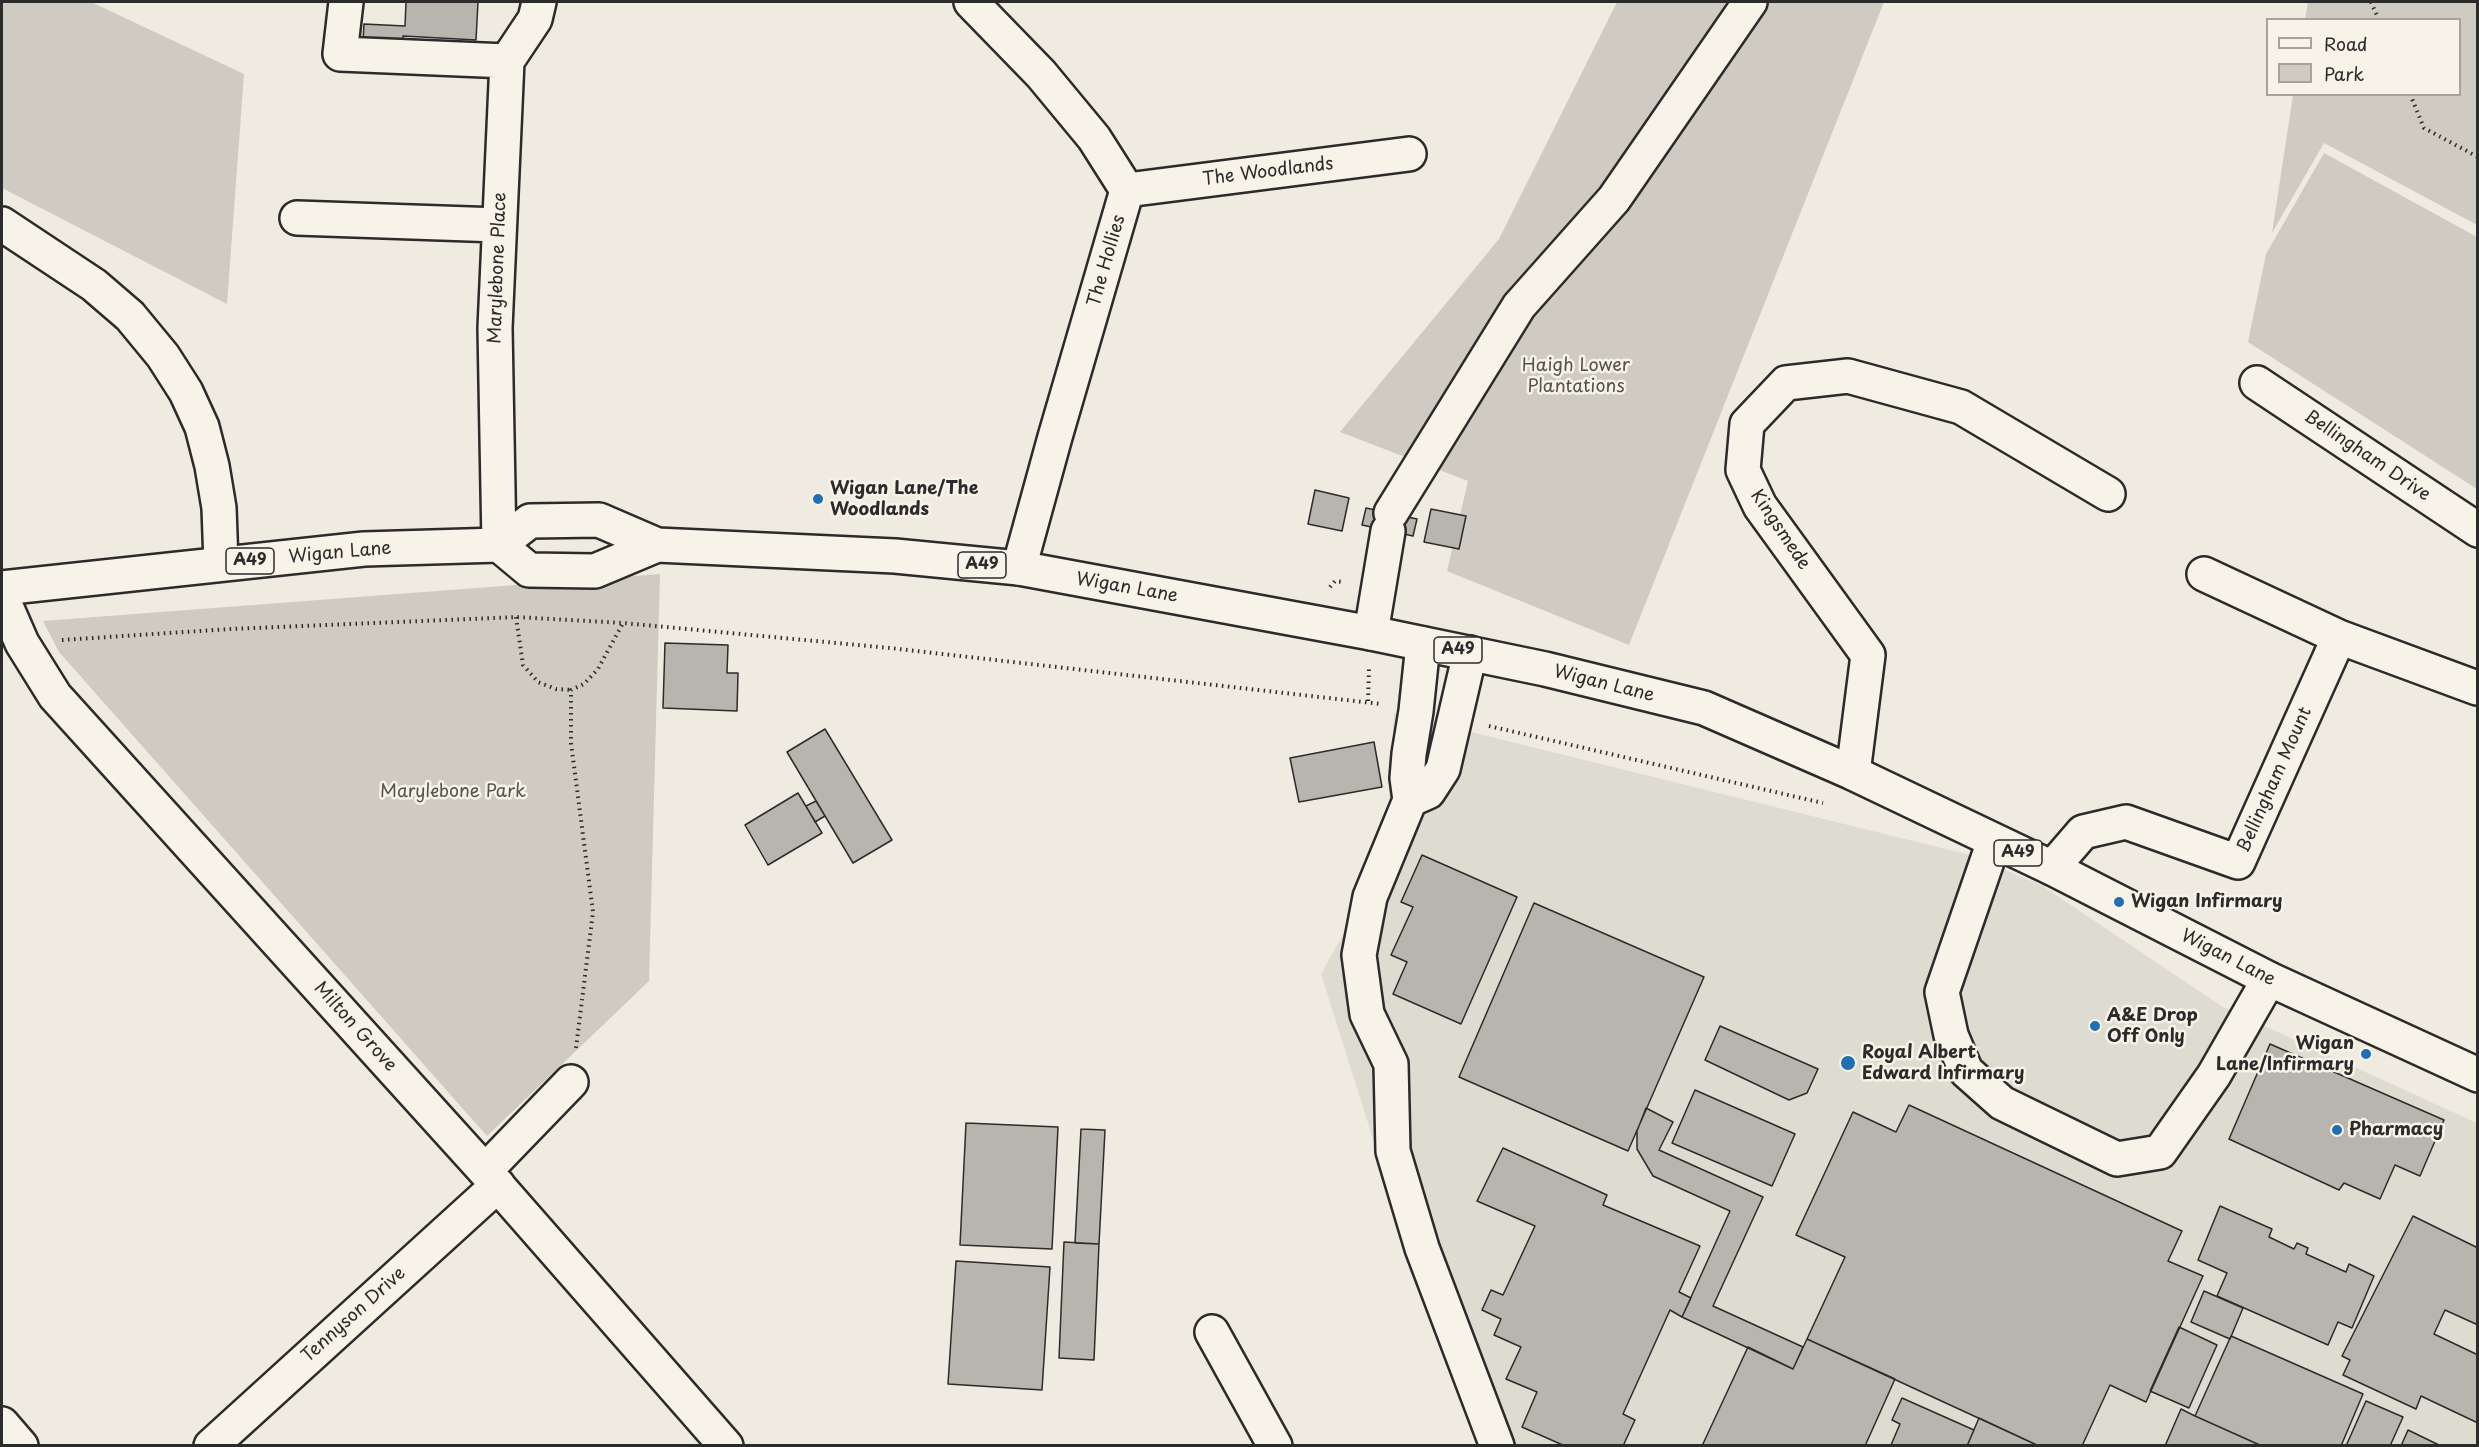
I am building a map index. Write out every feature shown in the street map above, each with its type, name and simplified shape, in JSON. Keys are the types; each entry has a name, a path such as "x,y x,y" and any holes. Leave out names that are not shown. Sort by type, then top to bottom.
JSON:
{"main road":[{"path":"346,2 340,54 507,60 535,19 538,2"},
{"path":"971,2 1041,74 1094,138 1127,189"},
{"path":"1371,633 1390,522 1519,306 1614,199 1750,2"},
{"name":"Marylebone Place","path":"500,545 495,328 507,60"},
{"name":"The Woodlands","path":"1127,189 1409,154"},
{"name":"The Hollies","path":"1019,568 1127,189"},
{"path":"297,218 499,225"},
{"path":"2,224 94,285 130,316 163,356 186,392 202,427 219,508 221,564"},
{"name":"Kingsmede","path":"1852,773 1868,655 1760,506 1743,470 1747,424 1786,383 1848,376 1961,407 2108,494"},
{"name":"Bellingham Drive","path":"2257,383 2478,530"},
{"name":"Wigan Lane","path":"2,588 364,549 500,545 530,521 599,520 657,545 895,556 1019,568 1371,633 1470,653 1704,708 1852,773 2052,868 2269,979 2478,1075"},
{"name":"Wigan Lane","path":"500,545 529,570 596,571 657,545"},
{"path":"2204,574 2339,637 2476,688"},
{"name":"Milton Grove","path":"2,597 22,643 55,696 492,1178 726,1446"},
{"name":"Bellingham Mount","path":"2052,868 2083,832 2126,822 2238,862 2339,637"},
{"path":"1423,644 1416,711 1408,754 1407,778 1410,800 1370,897 1359,955 1367,1014 1391,1064 1393,1151 1422,1248 1497,1446"},
{"path":"1410,800 1428,792 1443,769 1470,653"},
{"path":"1994,842 1942,993 1951,1035 1966,1071 2002,1103 2117,1159 2160,1152 2214,1075 2269,979"},
{"name":"Tennyson Drive","path":"211,1446 492,1178 571,1082"},
{"path":"1212,1332 1275,1446"},
{"path":"2,1424 21,1446"}],"path":[{"path":"2371,2 2378,18"},
{"path":"2411,96 2424,128 2478,157"},
{"path":"22,643 230,629 516,617 623,622 890,648 1345,698 1416,711"},
{"path":"516,617 523,665 538,682 556,689 571,690 584,684 598,669 623,622"},
{"path":"571,690 572,743 593,912 571,1082"},
{"path":"1456,719 1827,804"}],"shaded area":[{"name":"Royal Albert Edward Infirmary","path":"1394,713 1966,854 2041,885 2223,1007 2477,1123 2477,1445 1486,1445 1422,1248 1374,1142 1321,974 1386,857"}],"green space":[{"path":"2,2 91,2 244,74 227,304 2,188"},
{"name":"Haigh Lower Plantations","path":"1617,2 1884,2 1629,645 1447,571 1468,481 1340,432 1499,239"},
{"path":"2308,2 2477,2 2477,225 2324,143 2272,233 2293,96 2461,96 2461,18 2305,18"},
{"path":"2324,153 2477,237 2477,489 2248,342 2266,254"},
{"name":"Marylebone Park","path":"660,574 649,981 487,1136 59,652 43,621"}],"building":[{"path":"406,2 478,2 476,40 403,36 403,43 363,41 364,24 405,26"},
{"path":"1315,490 1349,498 1342,531 1308,524"},
{"path":"1366,508 1417,519 1413,536 1362,525"},
{"path":"1431,509 1466,516 1459,549 1424,542"},
{"path":"665,643 728,645 727,673 738,673 737,711 663,708"},
{"path":"825,729 892,840 853,863 787,752"},
{"path":"1374,742 1382,787 1299,802 1290,758"},
{"path":"798,793 822,833 768,865 745,825"},
{"path":"816,801 825,816 815,822 806,806"},
{"path":"1422,855 1517,897 1461,1024 1393,994 1407,962 1391,955 1413,907 1401,902"},
{"path":"1534,903 1704,977 1628,1151 1459,1077"},
{"path":"1720,1026 1818,1069 1807,1093 1789,1100 1705,1060"},
{"name":"Pharmacy","path":"2270,1044 2444,1120 2420,1176 2395,1165 2380,1199 2344,1183 2339,1190 2229,1139"},
{"path":"1695,1090 1795,1134 1772,1186 1672,1143"},
{"path":"1909,1105 2182,1231 2168,1261 2203,1276 2146,1402 2110,1385 2082,1446 2039,1446 1807,1339 1845,1257 1796,1235 1853,1112 1896,1132"},
{"path":"1646,1108 1673,1122 1659,1150 1763,1197 1713,1306 1803,1347 1793,1369 1682,1317 1730,1211 1653,1176 1637,1149 1637,1131"},
{"path":"966,1123 1058,1127 1052,1249 960,1245"},
{"path":"1081,1129 1105,1130 1099,1244 1075,1243"},
{"path":"1503,1148 1607,1195 1603,1205 1700,1246 1679,1292 1691,1298 1682,1317 1670,1310 1623,1414 1635,1420 1623,1446 1565,1446 1522,1427 1537,1392 1506,1379 1521,1347 1494,1335 1501,1319 1482,1310 1491,1290 1503,1295 1535,1226 1477,1201"},
{"path":"2220,1206 2272,1229 2269,1237 2294,1249 2297,1243 2308,1248 2306,1254 2346,1272 2349,1264 2374,1276 2352,1328 2338,1322 2328,1345 2217,1296 2227,1273 2198,1260"},
{"path":"2413,1216 2478,1248 2478,1325 2445,1310 2434,1334 2478,1355 2478,1423 2421,1396 2416,1409 2343,1375 2350,1360 2342,1356"},
{"path":"1064,1242 1099,1244 1094,1360 1059,1358"},
{"path":"956,1261 1050,1267 1042,1390 948,1384"},
{"path":"2204,1291 2243,1308 2230,1339 2191,1322"},
{"path":"2179,1327 2217,1345 2189,1408 2150,1391"},
{"path":"2231,1336 2363,1394 2341,1446 2262,1446 2195,1416"},
{"path":"1807,1339 1895,1379 1865,1446 1702,1446 1748,1347 1793,1369"},
{"path":"1902,1398 1974,1430 1967,1446 1891,1445 1900,1424 1892,1420"},
{"path":"2366,1401 2403,1417 2390,1446 2346,1446"},
{"path":"2181,1409 2195,1416 2262,1446 2165,1446"},
{"path":"1979,1418 2039,1446 1967,1446"},
{"path":"2408,1430 2441,1446 2401,1446"}],"place":[{"name":"Wigan Lane/The Woodlands","path":"818,499"},
{"name":"Wigan Infirmary","path":"2119,902"},
{"name":"A&E Drop Off Only","path":"2095,1026"},
{"name":"Wigan Lane/Infirmary","path":"2366,1054"},
{"name":"Royal Albert Edward Infirmary","path":"1848,1063"},
{"name":"Pharmacy","path":"2337,1130"}]}
